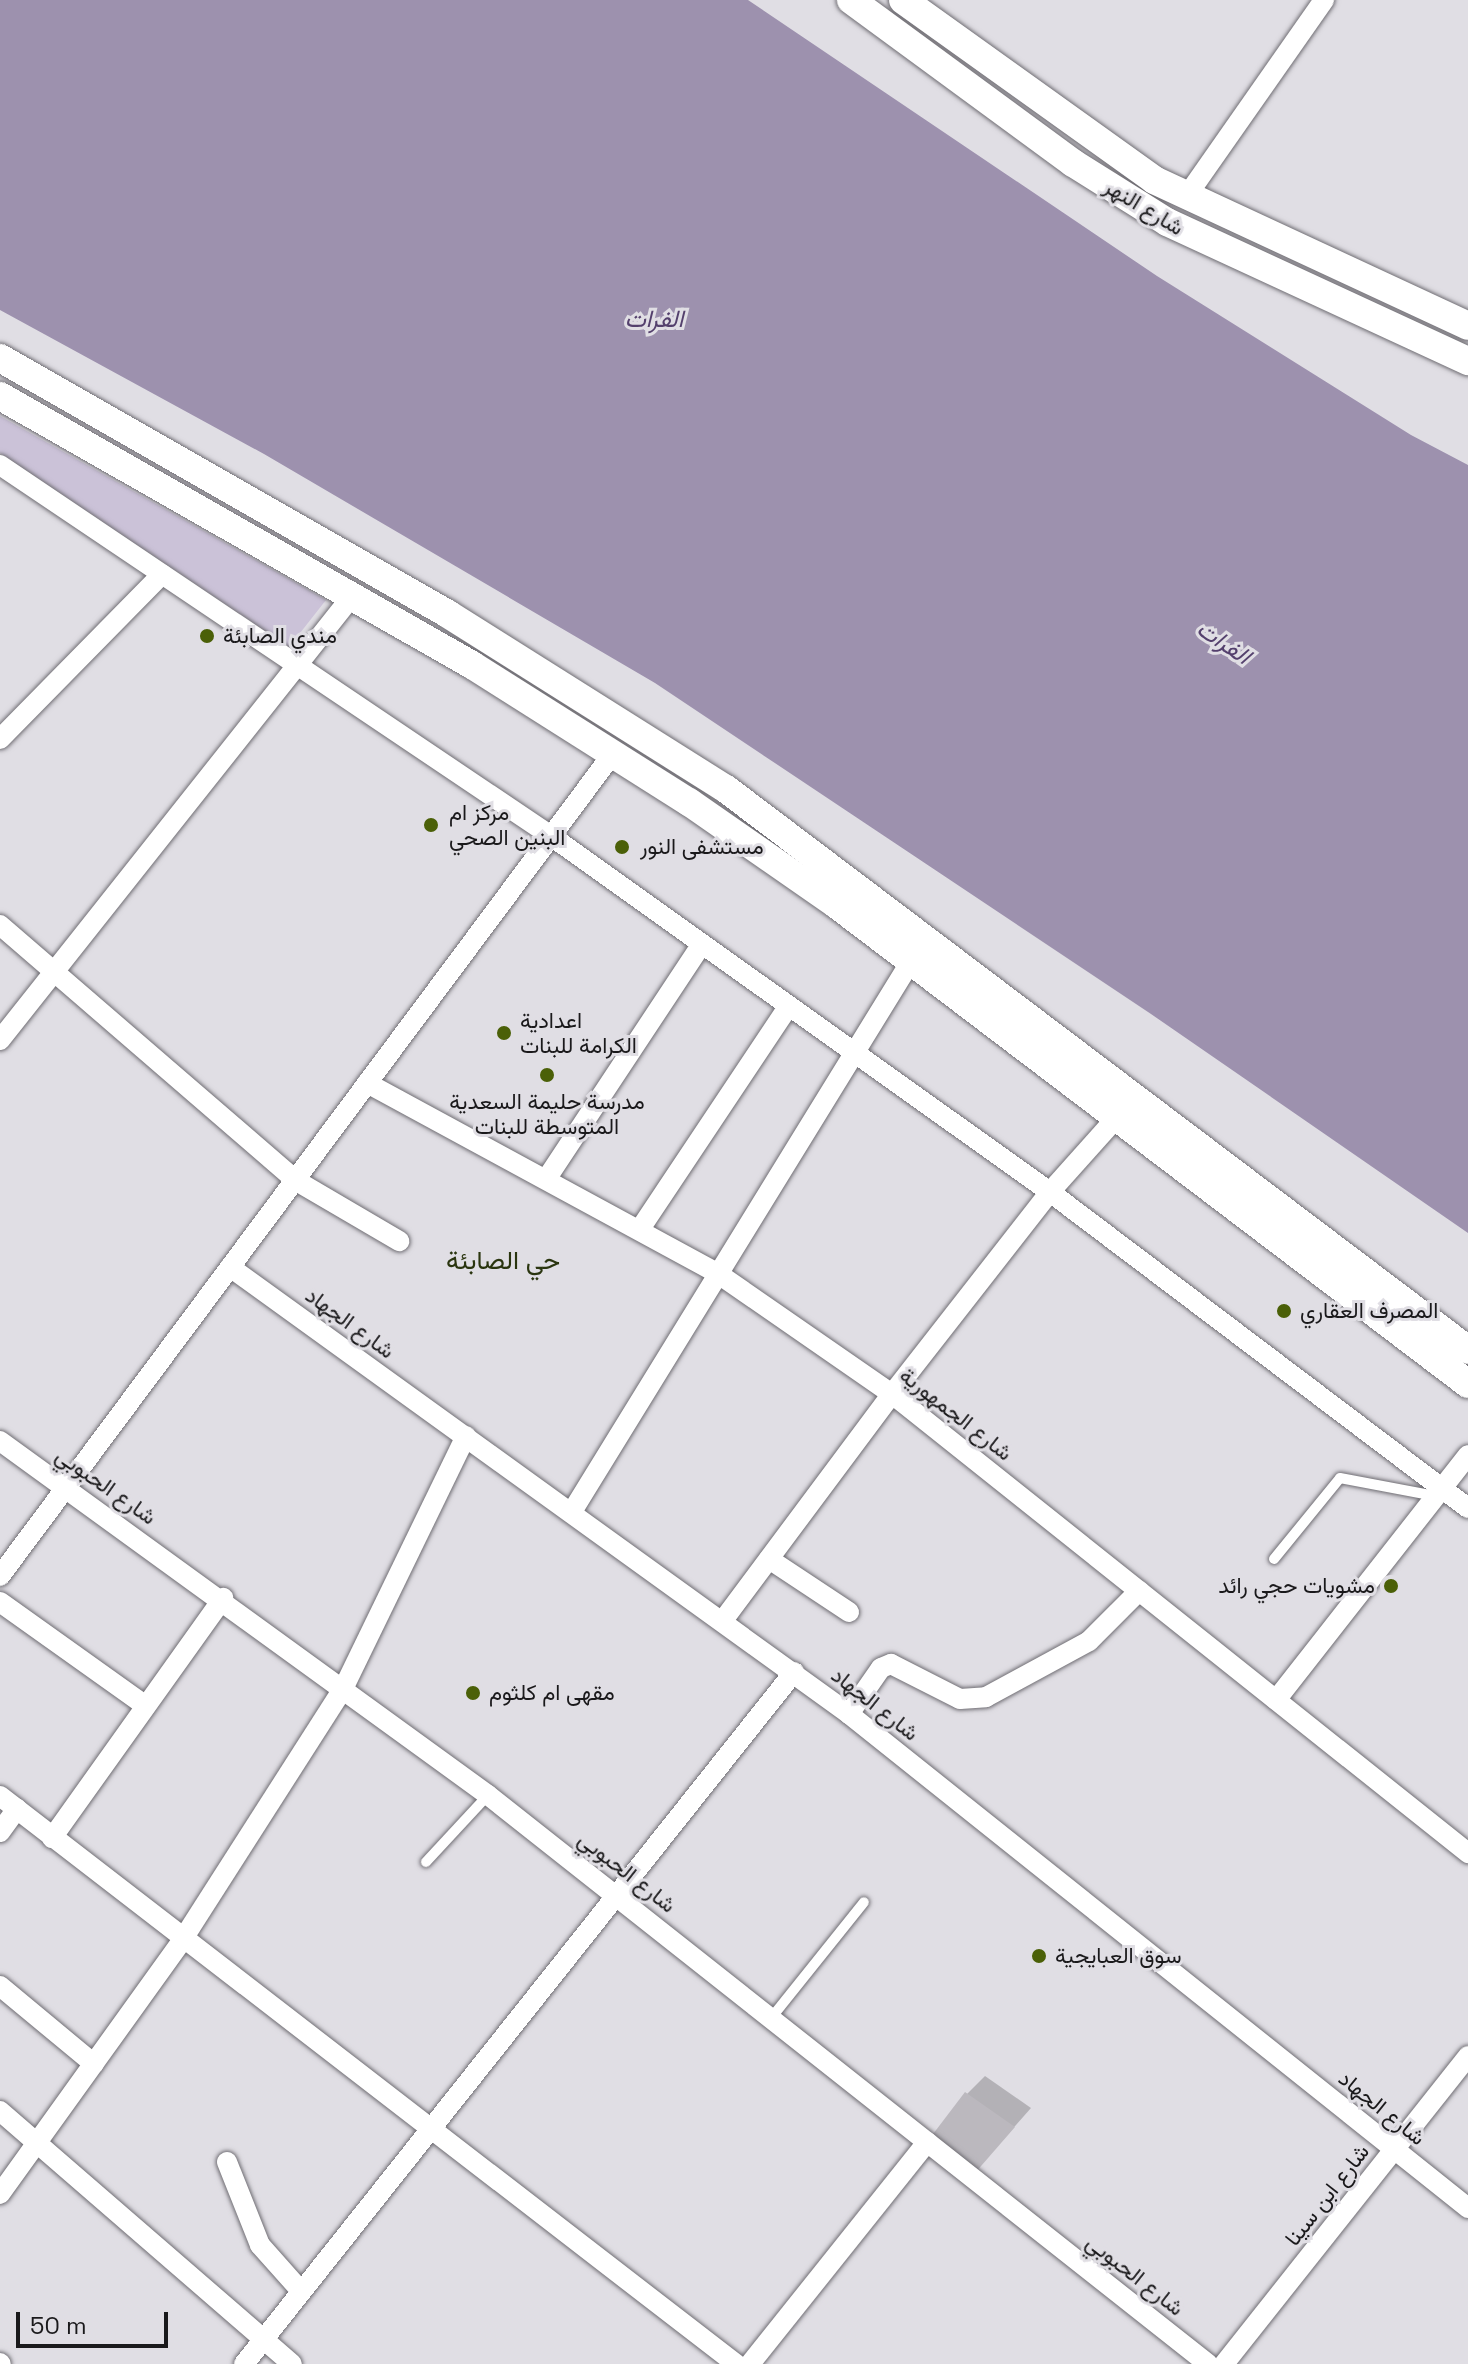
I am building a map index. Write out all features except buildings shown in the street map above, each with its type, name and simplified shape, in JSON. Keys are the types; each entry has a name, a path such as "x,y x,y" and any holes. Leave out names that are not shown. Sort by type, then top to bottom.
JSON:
{"main road":[{"name":"شارع النهر","path":"851,0 1073,163 1155,215 1468,361"},
{"name":"شارع النهر","path":"903,0 1116,156 1186,197 1468,326"},
{"path":"0,358 409,591 726,789 1030,1034 1468,1350"},
{"path":"0,396 352,596 614,752 911,961 1030,1034 1118,1116 1468,1384"}],"street":[{"path":"1186,197 1324,0"},
{"path":"0,465 295,667 551,836 1050,1192 1440,1493 1468,1508"},
{"path":"0,739 162,574"},
{"path":"0,1040 352,596"},
{"path":"0,1576 614,752"},
{"path":"0,925 53,974 295,1180 399,1241"},
{"path":"547,1178 701,945"},
{"path":"573,1510 911,961"},
{"path":"640,1229 788,1007"},
{"name":"شارع الجمهورية","path":"367,1083 547,1178 720,1275 892,1394 1468,1853"},
{"path":"724,1619 892,1394 1050,1192 1118,1116"},
{"name":"شارع الجهاد","path":"230,1267 573,1510 794,1672 1468,2208"},
{"path":"0,2194 183,1939 344,1687 466,1436"},
{"name":"شارع الحبوبي","path":"0,1441 223,1598 488,1795 1208,2364"},
{"path":"1276,1700 1468,1455"},
{"path":"769,1559 849,1612"},
{"path":"849,1714 881,1668 891,1664 960,1699 986,1697 1089,1641 1139,1591"},
{"path":"52,1838 223,1598"},
{"path":"0,1602 146,1706"},
{"path":"244,2364 794,1672"},
{"path":"0,1796 428,2130 736,2364"},
{"path":"0,1832 17,1809"},
{"path":"0,1986 94,2064"},
{"name":"شارع ابن سينا","path":"1224,2364 1468,2056"},
{"path":"0,2111 292,2364"},
{"path":"750,2364 927,2142"},
{"path":"227,2162 260,2245 301,2291"}],"lane":[{"path":"1274,1559 1340,1478 1440,1493"},
{"path":"426,1862 488,1795"},
{"path":"772,2017 864,1902"}],"shaded area":[{"path":"0,416 326,600 289,647 0,453"}],"water":[{"name":"الفرات","path":"0,0 748,0 1157,276 1411,435 1468,465 1468,1233 1151,1014 655,683 264,454 0,310"}],"place":[{"name":"مندي الصابئة","path":"207,636"},
{"name":"مركز ام البنين الصحي","path":"431,825"},
{"name":"مستشفى النور","path":"622,847"},
{"name":"اعدادية الكرامة للبنات","path":"504,1033"},
{"name":"مدرسة حليمة السعدية المتوسطة للبنات","path":"547,1075"},
{"name":"المصرف العقاري","path":"1284,1311"},
{"name":"مشويات حجي رائد","path":"1391,1586"},
{"name":"مقهى ام كلثوم","path":"473,1693"},
{"name":"سوق العبايجية","path":"1039,1956"}],"district":[{"name":"حي الصابئة","path":"503,1261"}]}
